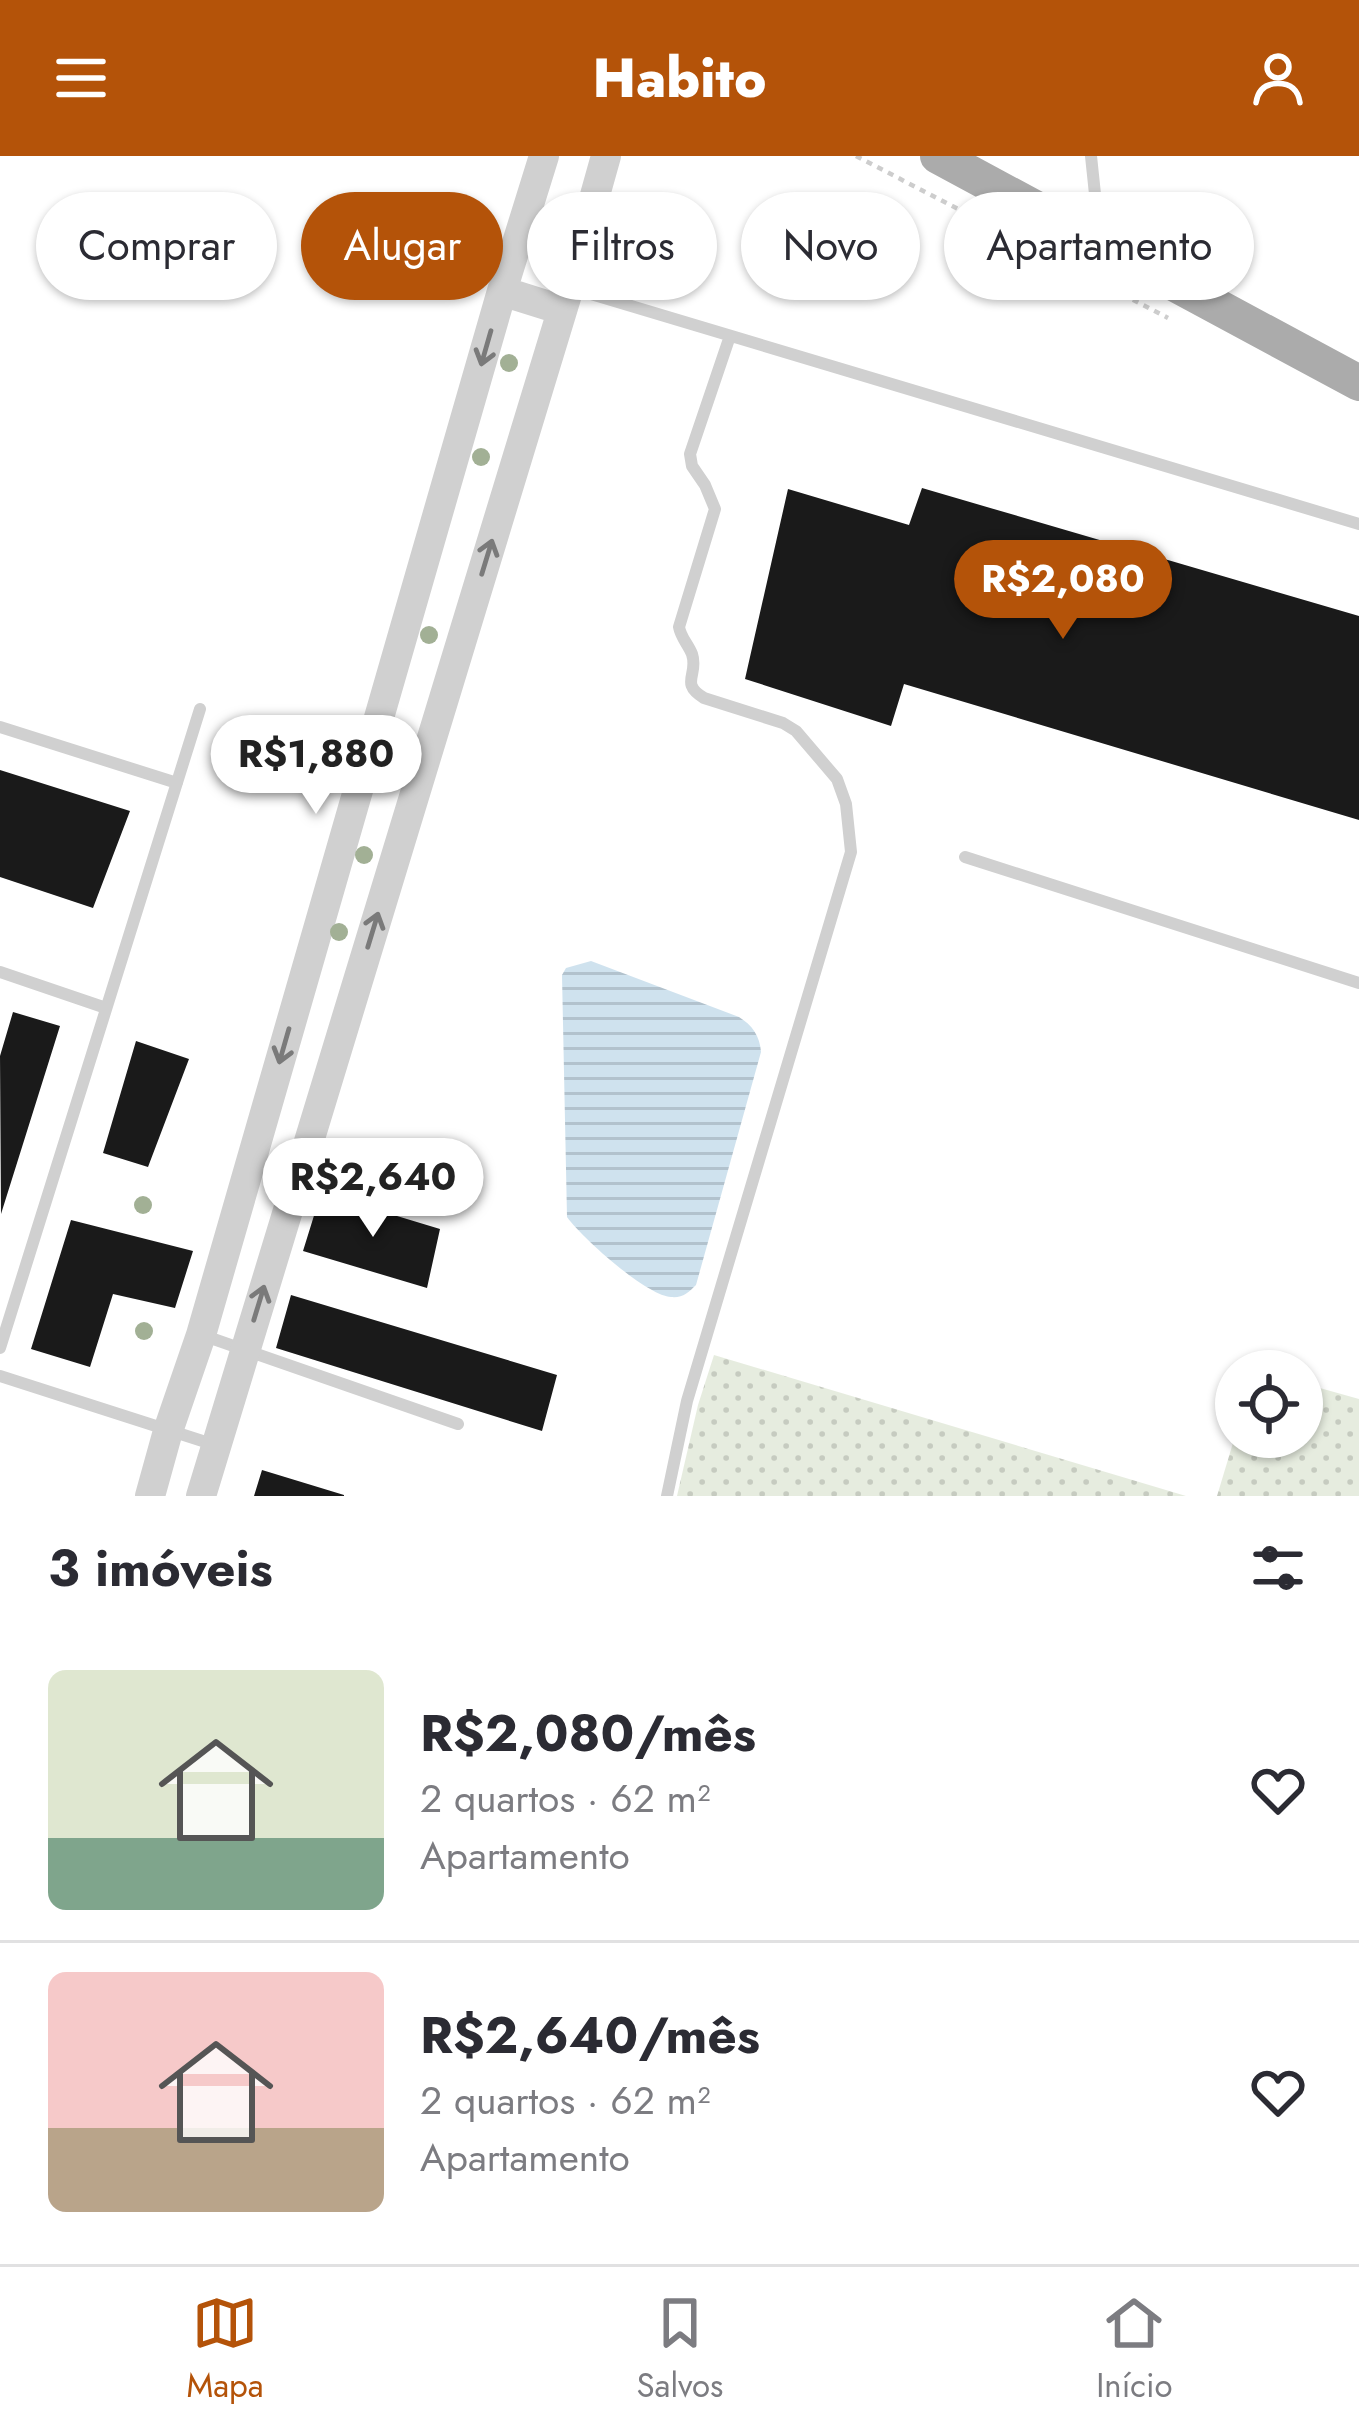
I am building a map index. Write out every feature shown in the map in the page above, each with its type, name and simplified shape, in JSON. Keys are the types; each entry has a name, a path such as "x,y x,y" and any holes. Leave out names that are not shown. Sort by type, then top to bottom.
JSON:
{"main road":[{"path":"938,156 1005,192"},
{"path":"1205,300 1359,383"}],"street":[{"path":"503,289 544,156"},
{"path":"595,192 605,156"},
{"path":"150,1496 201,1335 500,300"},
{"path":"201,1496 566,300"}],"lane":[{"path":"1091,156 1095,192"},
{"path":"570,300 730,336 1359,524"},
{"path":"667,1496 686,1401 851,852 846,804 837,779 796,731 704,698 691,684 692,654 679,627 715,509 690,454 730,336"},
{"path":"0,1348 200,709"},
{"path":"0,727 177,783"},
{"path":"965,857 1359,983"},
{"path":"0,973 106,1008"},
{"path":"201,1335 458,1424"},
{"path":"0,1376 216,1446"}],"path":[{"path":"856,156 1180,325"}],"shaded area":[{"path":"714,1355 1186,1496 677,1496"},
{"path":"1323,1389 1359,1399 1359,1496 1217,1496 1228,1458 1323,1458"}],"water":[{"path":"591,961 739,1017 759,1041 761,1052 696,1285 679,1297 660,1294 632,1277 567,1217 562,975 566,968"}],"building":[{"path":"922,488 1359,616 1359,820 904,684 891,726 745,679 788,489 909,525"},
{"path":"0,770 130,811 93,908 0,877"},
{"path":"13,1012 60,1026 1,1214 0,1056"},
{"path":"136,1041 189,1059 148,1167 103,1153"},
{"path":"321,1193 440,1229 427,1288 303,1251"},
{"path":"71,1220 193,1251 175,1308 113,1294 90,1367 31,1349"},
{"path":"291,1295 557,1375 542,1431 276,1348"},
{"path":"262,1470 344,1495 344,1496 254,1496"}]}
